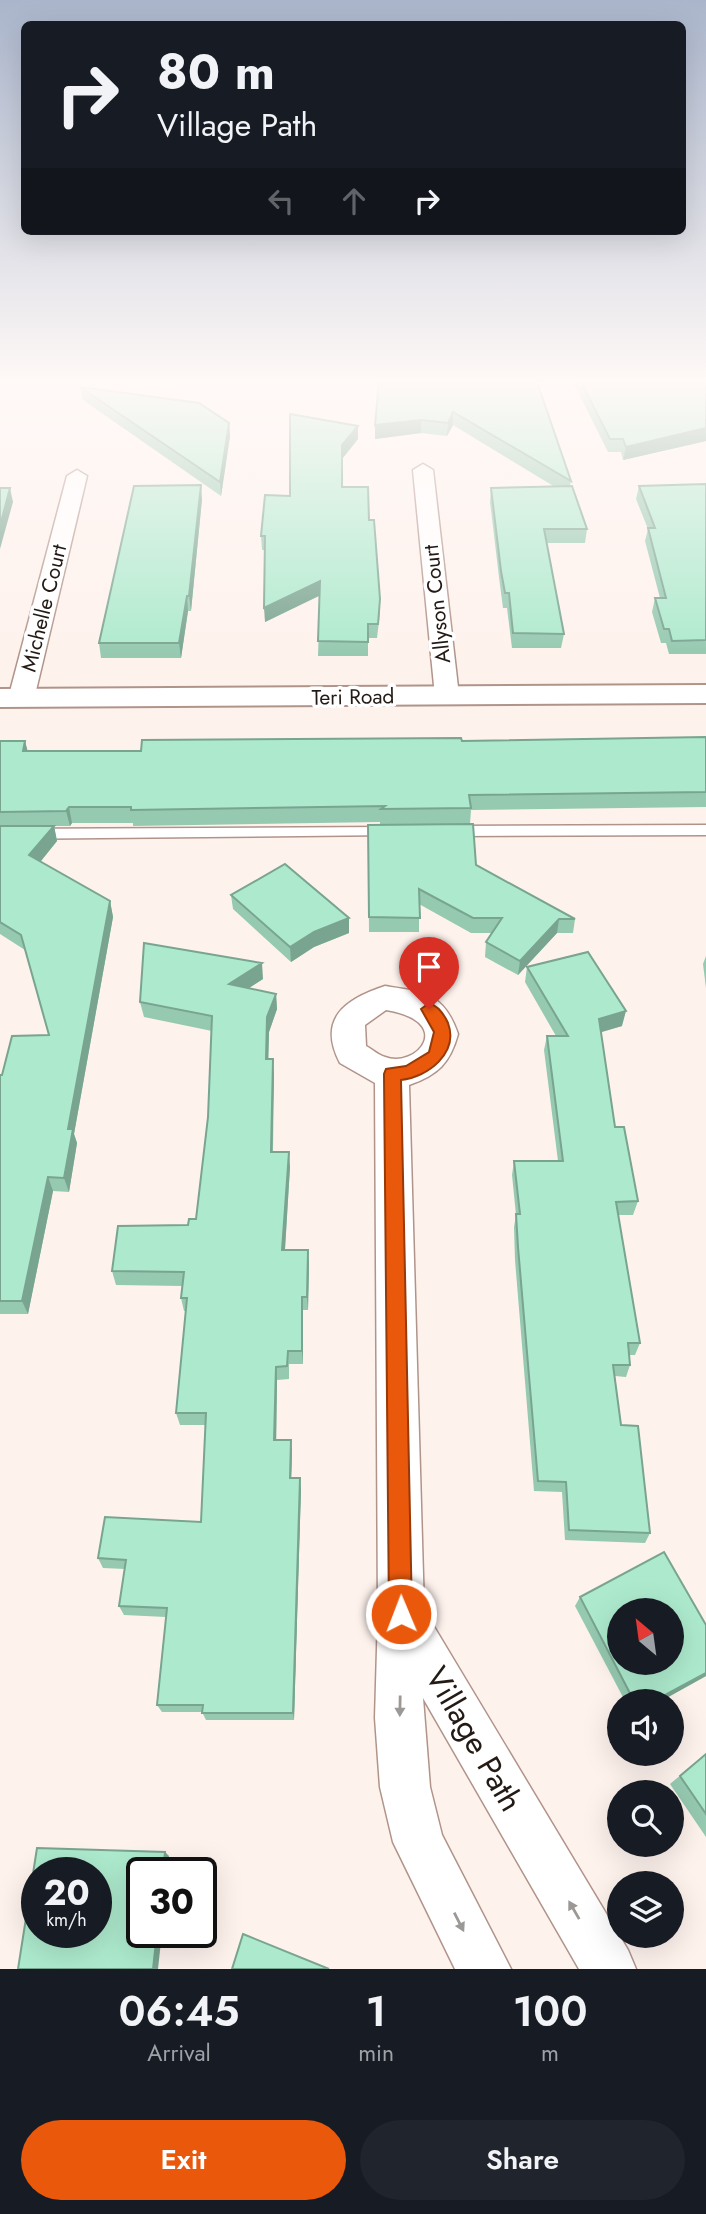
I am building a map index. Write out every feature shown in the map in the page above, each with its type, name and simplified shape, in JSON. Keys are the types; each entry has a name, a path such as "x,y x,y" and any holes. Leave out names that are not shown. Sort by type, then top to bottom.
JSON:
{"street":[{"name":"Allyson Court","path":"423,474 447,696"},
{"name":"Michelle Court","path":"10,698 77,476"},
{"name":"Teri Road","path":"10,698 706,694"},
{"path":"392,1074 401,1614"},
{"name":"Village Path","path":"401,1614 399,1718 405,1787 418,1842 484,1969"},
{"name":"Village Path","path":"401,1614 609,1969"}],"lane":[{"path":"443,831 706,830"},
{"path":"0,834 401,832"}],"building":[{"path":"208,474 221,474 220,482"},
{"path":"290,474 342,474 342,487 368,487 369,520 374,520 380,599 378,624 368,624 368,642 318,641 320,581 264,608 265,536 261,536 265,495 290,496"},
{"path":"559,474 569,474 571,481"},
{"path":"706,484 706,640 672,641 669,629 664,629 655,598 666,598 648,528 655,528 639,486"},
{"path":"201,485 189,596 179,643 99,643 134,486"},
{"path":"572,486 587,529 544,529 564,634 513,633 509,593 505,593 501,571 491,488"},
{"path":"0,488 10,488 0,526"},
{"path":"706,737 706,792 469,795 471,808 381,809 385,806 131,810 131,807 69,807 66,811 0,812 0,741 25,741 23,751 141,751 142,740 461,738 462,741"},
{"path":"473,824 476,865 575,919 559,919 520,961 486,942 502,918 473,918 419,889 420,918 369,917 368,825"},
{"path":"0,826 54,826 29,855 110,901 68,1129 73,1129 64,1178 48,1177 22,1301 0,1301 0,1075 12,1036 49,1035 21,935 0,922"},
{"path":"285,864 349,918 314,932 290,947 231,895"},
{"path":"144,943 262,963 229,984 276,994 267,1017 266,1059 273,1059 271,1152 289,1152 282,1250 308,1250 307,1297 302,1297 302,1351 288,1351 287,1366 276,1367 274,1440 291,1440 290,1478 300,1478 293,1713 202,1713 203,1705 157,1705 167,1608 119,1606 126,1560 98,1558 105,1517 201,1522 206,1413 176,1413 187,1298 181,1298 184,1272 112,1271 118,1226 188,1225 189,1219 196,1219 208,1117 212,1016 140,1002"},
{"path":"588,952 626,1011 599,1019 615,1127 624,1127 638,1201 616,1202 640,1343 628,1343 630,1365 613,1365 621,1425 638,1426 650,1533 569,1530 566,1482 538,1481 518,1247 516,1214 520,1214 514,1161 563,1161 547,1036 568,1036 527,967"},
{"path":"664,1552 706,1625 706,1673 676,1689 628,1689 620,1675 684,1675 684,1598 607,1598 607,1649 580,1597"},
{"path":"706,1754 706,1814 684,1780 680,1776"},
{"path":"37,1848 165,1852 164,1857 126,1857 126,1948 155,1948 153,1969 18,1969 21,1948 112,1948 112,1857 36,1857"},
{"path":"243,1934 329,1969 232,1969"}],"route":[{"path":"401,1614 392,1074 409,1072 424,1066 435,1057 442,1045 443,1032 429,1009"}]}
